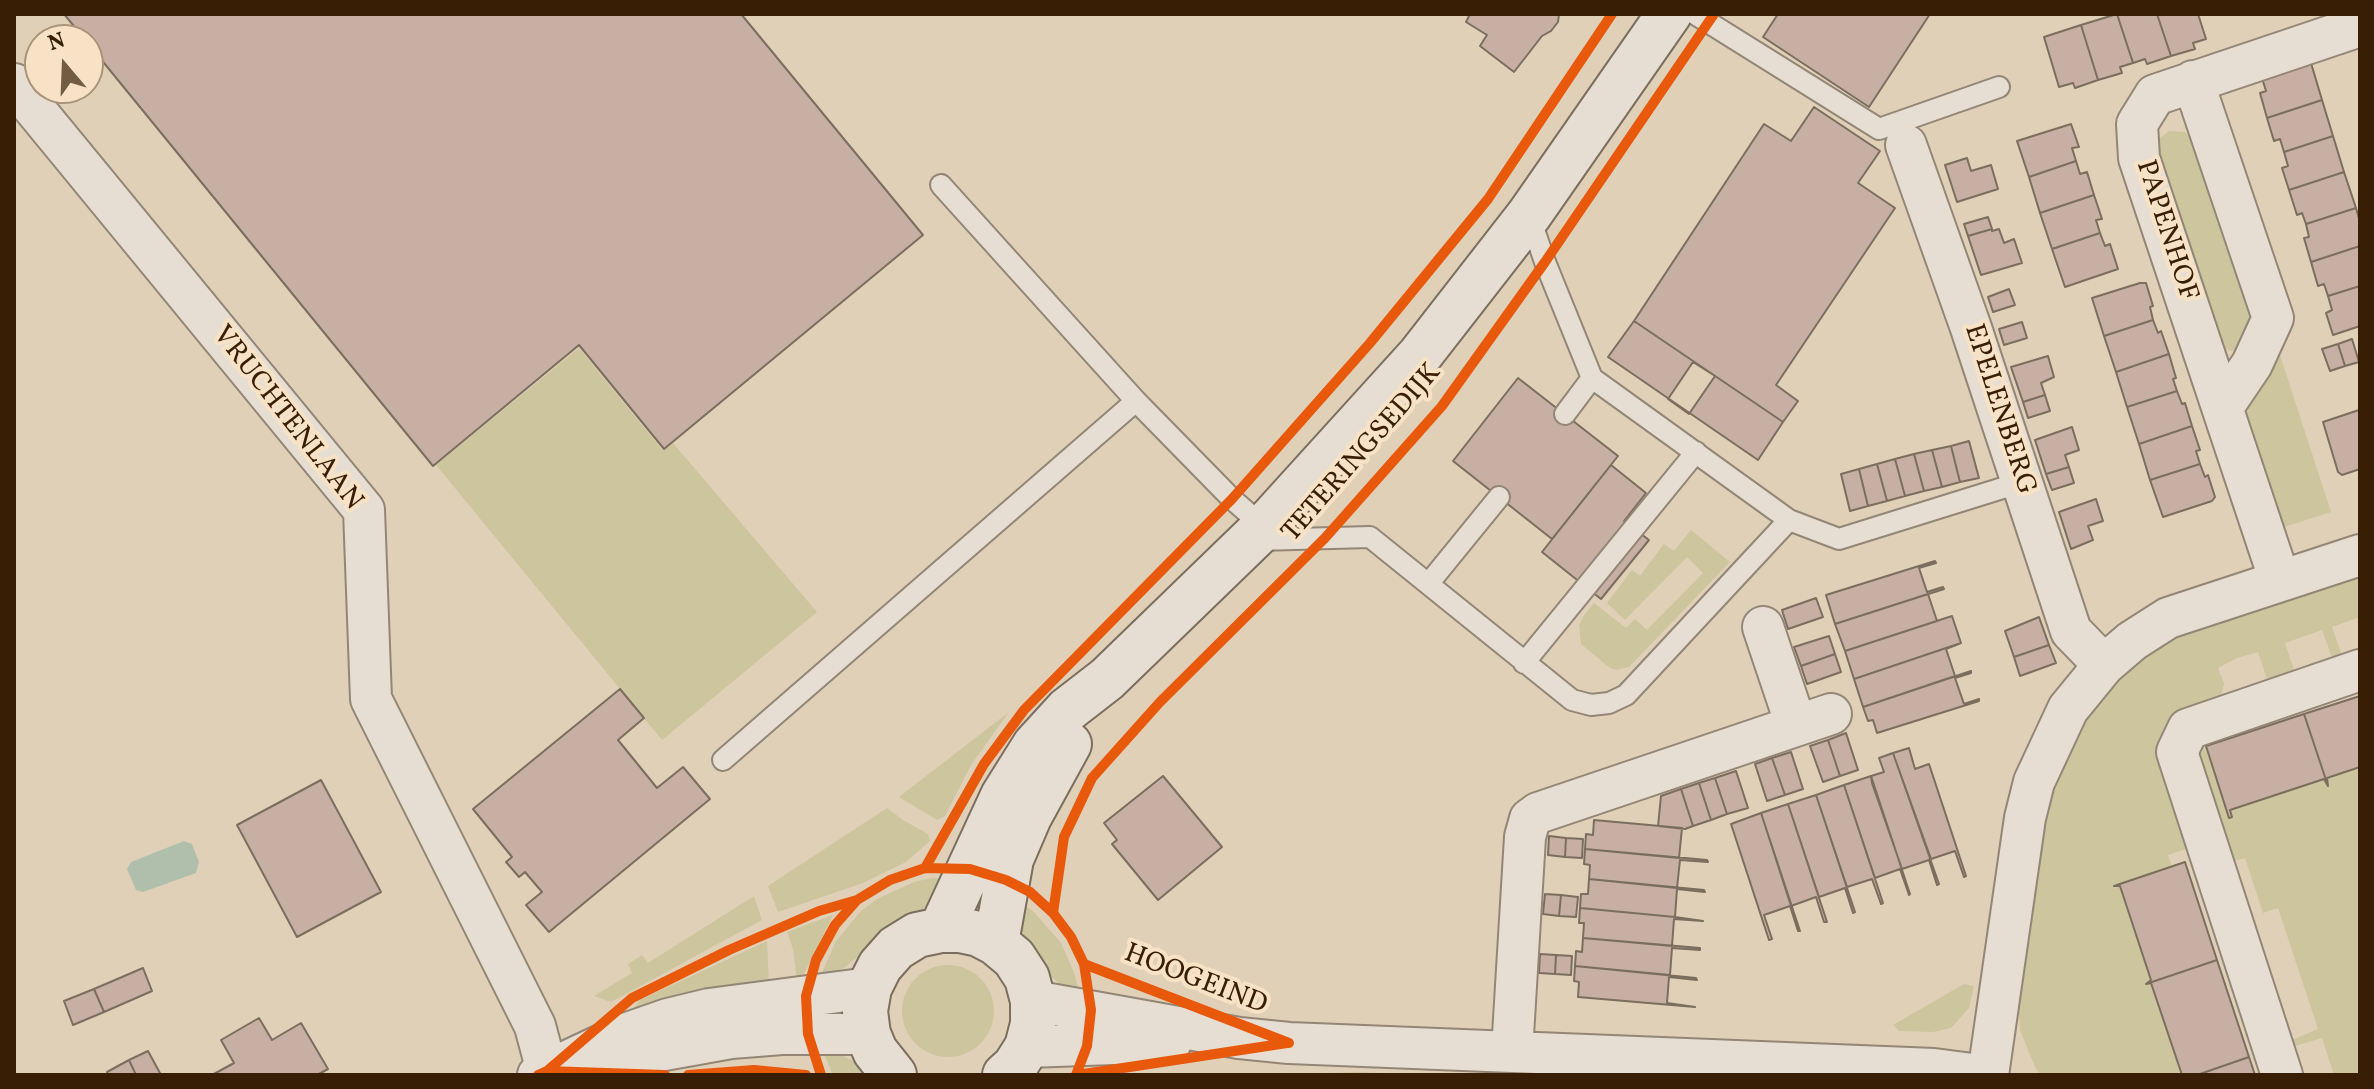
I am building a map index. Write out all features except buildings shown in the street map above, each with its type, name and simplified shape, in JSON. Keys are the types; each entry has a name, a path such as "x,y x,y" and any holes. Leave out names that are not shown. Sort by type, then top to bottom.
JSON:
{"main road":[{"name":"TETERINGSEDIJK","path":"941,930 1003,796 1035,745 1067,710 1107,679 1257,533 1420,355 1529,215 1669,14"},
{"name":"TETERINGSEDIJK","path":"996,943 1011,859 1045,785 1107,679"},
{"path":"894,1075 875,1051 868,1034 865,1011 869,988 880,966 896,948 917,935 941,930 979,934 996,943 1014,958 1027,978 1033,1001 1033,1024 1016,1061"}],"street":[{"name":"PAPENHOF","path":"2280,581 2139,158 2137,124 2155,95 2360,26"},
{"path":"2193,81 2273,318 2252,364 2223,407"},
{"name":"VRUCHTENLAAN","path":"14,84 364,510 371,699 535,1026 542,1073"},
{"name":"EPELENBERG","path":"1902,133 1971,328 2071,631 2104,665"},
{"path":"1988,1075 2025,818 2034,782 2068,709 2104,665 2132,641 2168,618 2360,555"},
{"path":"1512,1052 1525,837 1530,819 1538,813 1814,720 1763,627"},
{"path":"2282,1075 2177,752 2188,729 2360,670"},
{"path":"542,1073 625,1034 668,1019 709,1009 869,988"},
{"name":"HOOGEIND","path":"1033,1001 1239,1038 1289,1043 1512,1052 1617,1066 1934,1069 1980,1075"},
{"path":"542,1073 731,1038 782,1034 868,1034"},
{"name":"HOOGEIND","path":"1016,1061 1239,1038"}],"lane":[{"path":"1695,14 1879,129 1902,133 1999,87"},
{"path":"941,185 1136,401 1232,499 1257,533 1370,537 1572,700 1600,704 1626,695 1789,520"},
{"path":"1529,215 1592,378 1789,520 1839,539 2022,482"},
{"path":"1565,414 1592,378"},
{"path":"723,760 1136,401"},
{"path":"1524,663 1696,452"},
{"path":"1429,583 1499,497"}],"shaded area":[{"path":"2169,131 2185,132 2194,142 2253,318 2243,346 2232,351 2222,348 2154,156 2155,142"},
{"path":"579,348 663,451 673,443 817,612 662,740 436,465"},
{"path":"2278,349 2331,512 2278,529 2244,415"},
{"path":"1691,530 1730,562 1629,667 1610,668 1581,644 1579,625 1585,614 1594,603 1626,628 1635,619 1647,630 1703,573 1687,557 1625,620 1607,603 1632,570 1640,576 1664,544 1674,551"},
{"path":"2360,573 2360,617 2332,627 2340,658 2332,658 2322,630 2285,643 2295,673 2268,682 2258,652 2218,668 2224,684 2221,695 2186,713 2192,847 2168,855 2172,867 2119,884 2181,1075 2041,1075 2020,1030 2017,991 2052,790 2068,749 2091,712 2142,659 2176,638 2202,625"},
{"path":"1009,712 971,765 945,816 937,820 899,797"},
{"path":"2205,747 2227,811 2360,768 2360,1075 2334,1075 2322,1038 2292,1047 2290,1041 2318,1029 2278,908 2263,913 2245,858 2230,862 2195,750"},
{"path":"887,808 928,834 930,841 906,862 863,883 778,912 768,886"},
{"path":"184,841 192,844 199,862 196,873 143,892 136,890 127,869 131,862"},
{"path":"932,878 954,879 933,904 899,923 844,968 820,977 836,941 861,911 877,899 914,882"},
{"path":"754,896 762,920 611,1002 594,996 632,973 628,964 642,955 648,963"},
{"path":"1017,900 1034,912 1061,943 1075,975 1079,994 1061,985 1046,972 1023,939"},
{"path":"833,915 801,980 797,981 793,949 787,932"},
{"path":"767,941 769,985 638,1011 635,1007 640,1000"},
{"path":"939,965 957,965 974,972 987,985 994,1011 987,1037 974,1050 957,1057 939,1057 922,1050 909,1037 902,1020 902,1002 909,985 922,972"},
{"path":"1964,984 1974,986 1969,1008 1951,1028 1933,1032 1899,1031 1893,1025"},
{"path":"822,1049 840,1054 869,1075 833,1075"},
{"path":"1357,1072 1438,1075 1277,1075"}],"cycle path":[{"path":"925,868 984,764 1024,710 1232,499 1370,343 1488,199 1612,14"},
{"path":"1053,913 1064,837 1092,778 1160,702 1325,538 1442,406 1545,262 1714,14"},
{"path":"821,1075 808,1034 806,996 816,960 835,925 857,900 890,880 925,868 970,869 1006,880 1030,892 1053,913 1071,937 1084,964 1091,1010 1087,1046 1076,1075"},
{"path":"538,1075 547,1071 632,998 729,950 819,911 857,900"},
{"path":"1084,964 1289,1043"},
{"path":"1077,1075 1287,1043"},
{"path":"688,1075 754,1070 806,1075"},
{"path":"547,1071 665,1075"}]}
